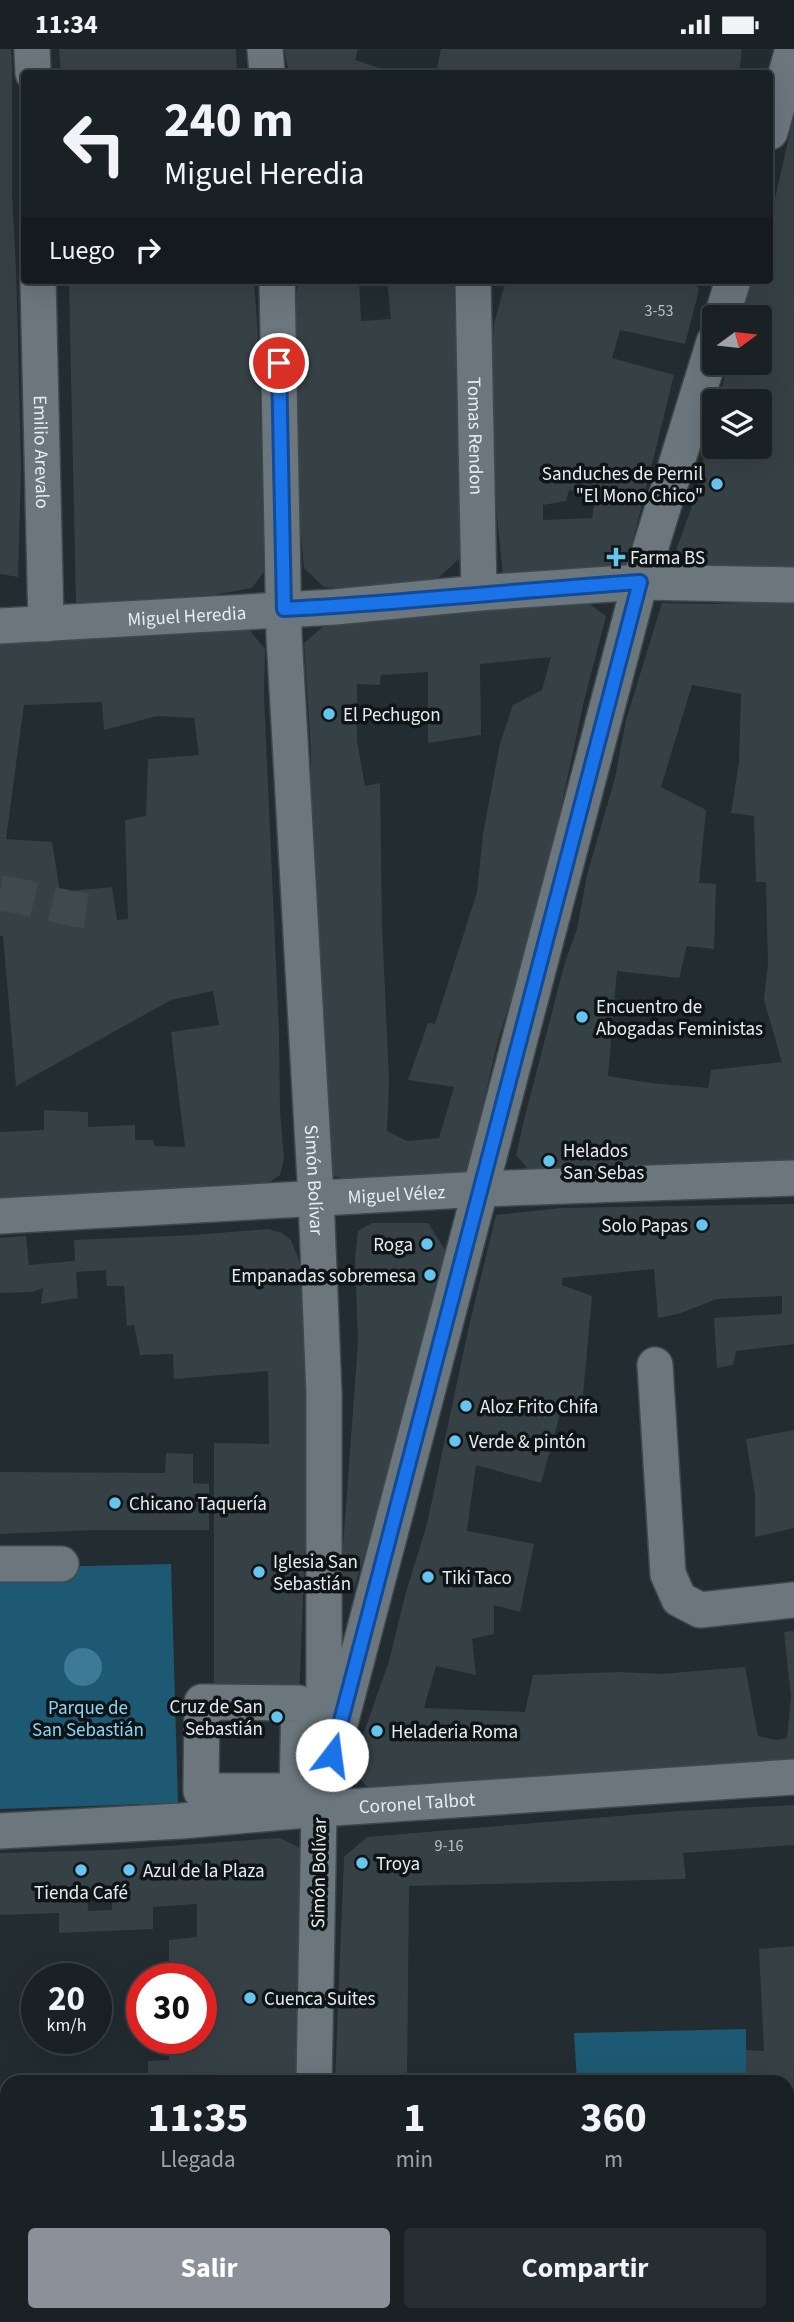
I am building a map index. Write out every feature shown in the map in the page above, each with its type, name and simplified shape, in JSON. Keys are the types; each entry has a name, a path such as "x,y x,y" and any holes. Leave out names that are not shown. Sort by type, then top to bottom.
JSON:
{"street":[{"path":"32,49 33,70"},
{"path":"265,49 267,70"},
{"path":"773,121 793,49"},
{"name":"Emilio Arevalo","path":"38,284 46,624"},
{"name":"Simón Bolívar","path":"277,284 284,609 324,1394 322,1796 314,2075"},
{"name":"Tomas Rendon","path":"473,284 479,593"},
{"path":"726,305 732,284"},
{"path":"322,1796 640,582 704,375"},
{"name":"Miguel Heredia","path":"0,626 335,607 479,593 640,582 794,585"},
{"name":"Miguel Vélez","path":"0,1216 482,1189 794,1178"},
{"path":"655,1365 668,1574 679,1599 700,1610 794,1600"},
{"path":"0,1564 61,1564"},
{"name":"Coronel Talbot","path":"0,1831 181,1821 322,1796 794,1777"}],"green space":[{"name":"Parque de San Sebastián","path":"171,1564 178,1803 0,1809 0,1568"},
{"path":"746,2029 746,2075 577,2075 574,2033"}],"shaded area":[{"path":"83,1648 96,1654 102,1667 96,1680 83,1686 70,1680 64,1667 70,1654"}],"building":[{"path":"0,49 11,49 12,64 12,194 21,468 18,577 0,574"},
{"path":"59,49 236,49 237,70 61,70"},
{"path":"284,49 358,49 355,60 386,70 288,70"},
{"path":"441,49 742,49 739,70 437,70"},
{"path":"793,119 794,577 724,569 674,556 691,509 704,459 772,459 772,389 722,389 725,375 772,375 772,305 744,305 750,284 773,284 773,207"},
{"path":"69,284 254,284 259,351 264,571 252,588 213,595 76,603"},
{"path":"297,284 359,284 361,321 391,319 387,284 454,284 461,557 437,579 360,589 324,587 304,568 298,501 292,324"},
{"path":"505,284 696,284 699,290 685,344 620,330 612,358 674,375 627,565 503,575 496,507 490,391 494,324","holes":["569,490 596,495 592,518 543,520 543,505 566,501"]},
{"path":"794,601 794,1167 535,1177 516,1155 565,962 577,929 587,875 615,778 626,720 662,603","holes":["692,685 741,694 739,762 731,813 754,816 756,882 766,882 768,964 764,1000 782,1062 711,1070 708,1088 608,1076 617,971 679,978 687,946 714,949 716,884 699,883 706,810 661,787"]},
{"path":"589,604 606,616 584,701 553,844 498,1040 476,1135 475,1176 347,1179 328,1175 319,1002 319,931 311,838 311,750 304,643 326,624 479,608","holes":["551,657 542,690 513,705 500,743 483,834 477,892 435,1024 428,1023 408,1080 454,1087 439,1138 407,1141 387,1131 389,1080 382,925 380,783 365,786 357,741 357,684 380,685 381,675 428,672 428,743 481,735 480,664"]},
{"path":"245,625 265,649 264,696 284,1159 280,1175 261,1188 0,1198 0,1132 44,1130 44,1110 88,1112 88,1127 135,1125 135,1140 153,1140 155,1146 185,1147 171,1032 219,1025 213,991 171,1000 16,1086 3,936 0,936 1,642","holes":["102,702 104,730 157,716 194,718 199,755 148,759 146,816 125,820 128,919 117,920 112,887 60,892 52,842 6,839 24,705"]},
{"path":"794,1204 794,1344 736,1351 733,1365 717,1368 714,1318 782,1314 782,1296 717,1299 678,1314 658,1318 654,1269 562,1278 562,1285 592,1296 581,1417 560,1414 541,1483 476,1465 467,1531 534,1544 520,1612 494,1605 494,1634 472,1639 476,1675 436,1666 424,1708 525,1712 533,1675 619,1672 660,1674 745,1667 758,1736 776,1740 787,1738 791,1697 784,1632 794,1631 794,1762 780,1764 780,1760 659,1768 374,1794 359,1778 357,1752 389,1661 427,1524 469,1326 496,1215 561,1208"},
{"path":"372,1223 428,1223 447,1253 399,1449 353,1591 340,1588 358,1342 355,1259 358,1231"},
{"path":"268,1229 282,1233 291,1240 300,1263 303,1306 309,1442 299,1700 214,1700 214,1443 269,1444 268,1371 174,1379 173,1354 140,1355 134,1325 127,1326 124,1286 107,1286 106,1270 76,1272 78,1298 41,1304 43,1288 32,1292 0,1293 0,1238 26,1236 29,1265 75,1261 74,1240"},
{"path":"794,1430 794,1528 755,1537 755,1495 746,1439"},
{"path":"166,1453 193,1454 193,1483 209,1484 209,1530 94,1530 0,1534 0,1472 165,1473"},
{"path":"794,1805 794,1845 683,1853 686,1879 409,1886 407,2075 335,2075 344,1857 367,1837 679,1811"},
{"path":"280,1838 307,1852 301,2075 148,2075 148,2061 169,2060 169,2054 217,2054 217,1963 169,1963 169,1940 197,1937 197,1904 153,1907 153,1929 59,1933 59,1913 0,1915 0,1853 112,1850","holes":["112,1890 112,1910 88,1911 87,1891"]},
{"path":"794,1946 794,2075 746,2075 746,2050 764,2051 759,1949"}],"tunnel":[{"path":"0,893 101,912"}],"place":[{"name":"Sanduches de Pernil \"El Mono Chico\"","path":"717,484"},
{"name":"Farma BS","path":"616,557"},
{"name":"El Pechugon","path":"329,714"},
{"name":"Encuentro de Abogadas Feministas","path":"582,1017"},
{"name":"Helados San Sebas","path":"549,1161"},
{"name":"Solo Papas","path":"702,1225"},
{"name":"Roga","path":"427,1244"},
{"name":"Empanadas sobremesa","path":"430,1275"},
{"name":"Aloz Frito Chifa","path":"466,1406"},
{"name":"Verde & pintón","path":"455,1441"},
{"name":"Chicano Taquería","path":"115,1503"},
{"name":"Iglesia San Sebastián","path":"259,1572"},
{"name":"Tiki Taco","path":"428,1577"},
{"name":"Cruz de San Sebastián","path":"277,1717"},
{"name":"Heladeria Roma","path":"377,1731"},
{"name":"Troya","path":"362,1863"},
{"name":"Tienda Café","path":"81,1870"},
{"name":"Azul de la Plaza","path":"129,1870"},
{"name":"Cuenca Suites","path":"250,1998"}],"route":[{"path":"279,363 284,609 640,582 332,1755"}]}
